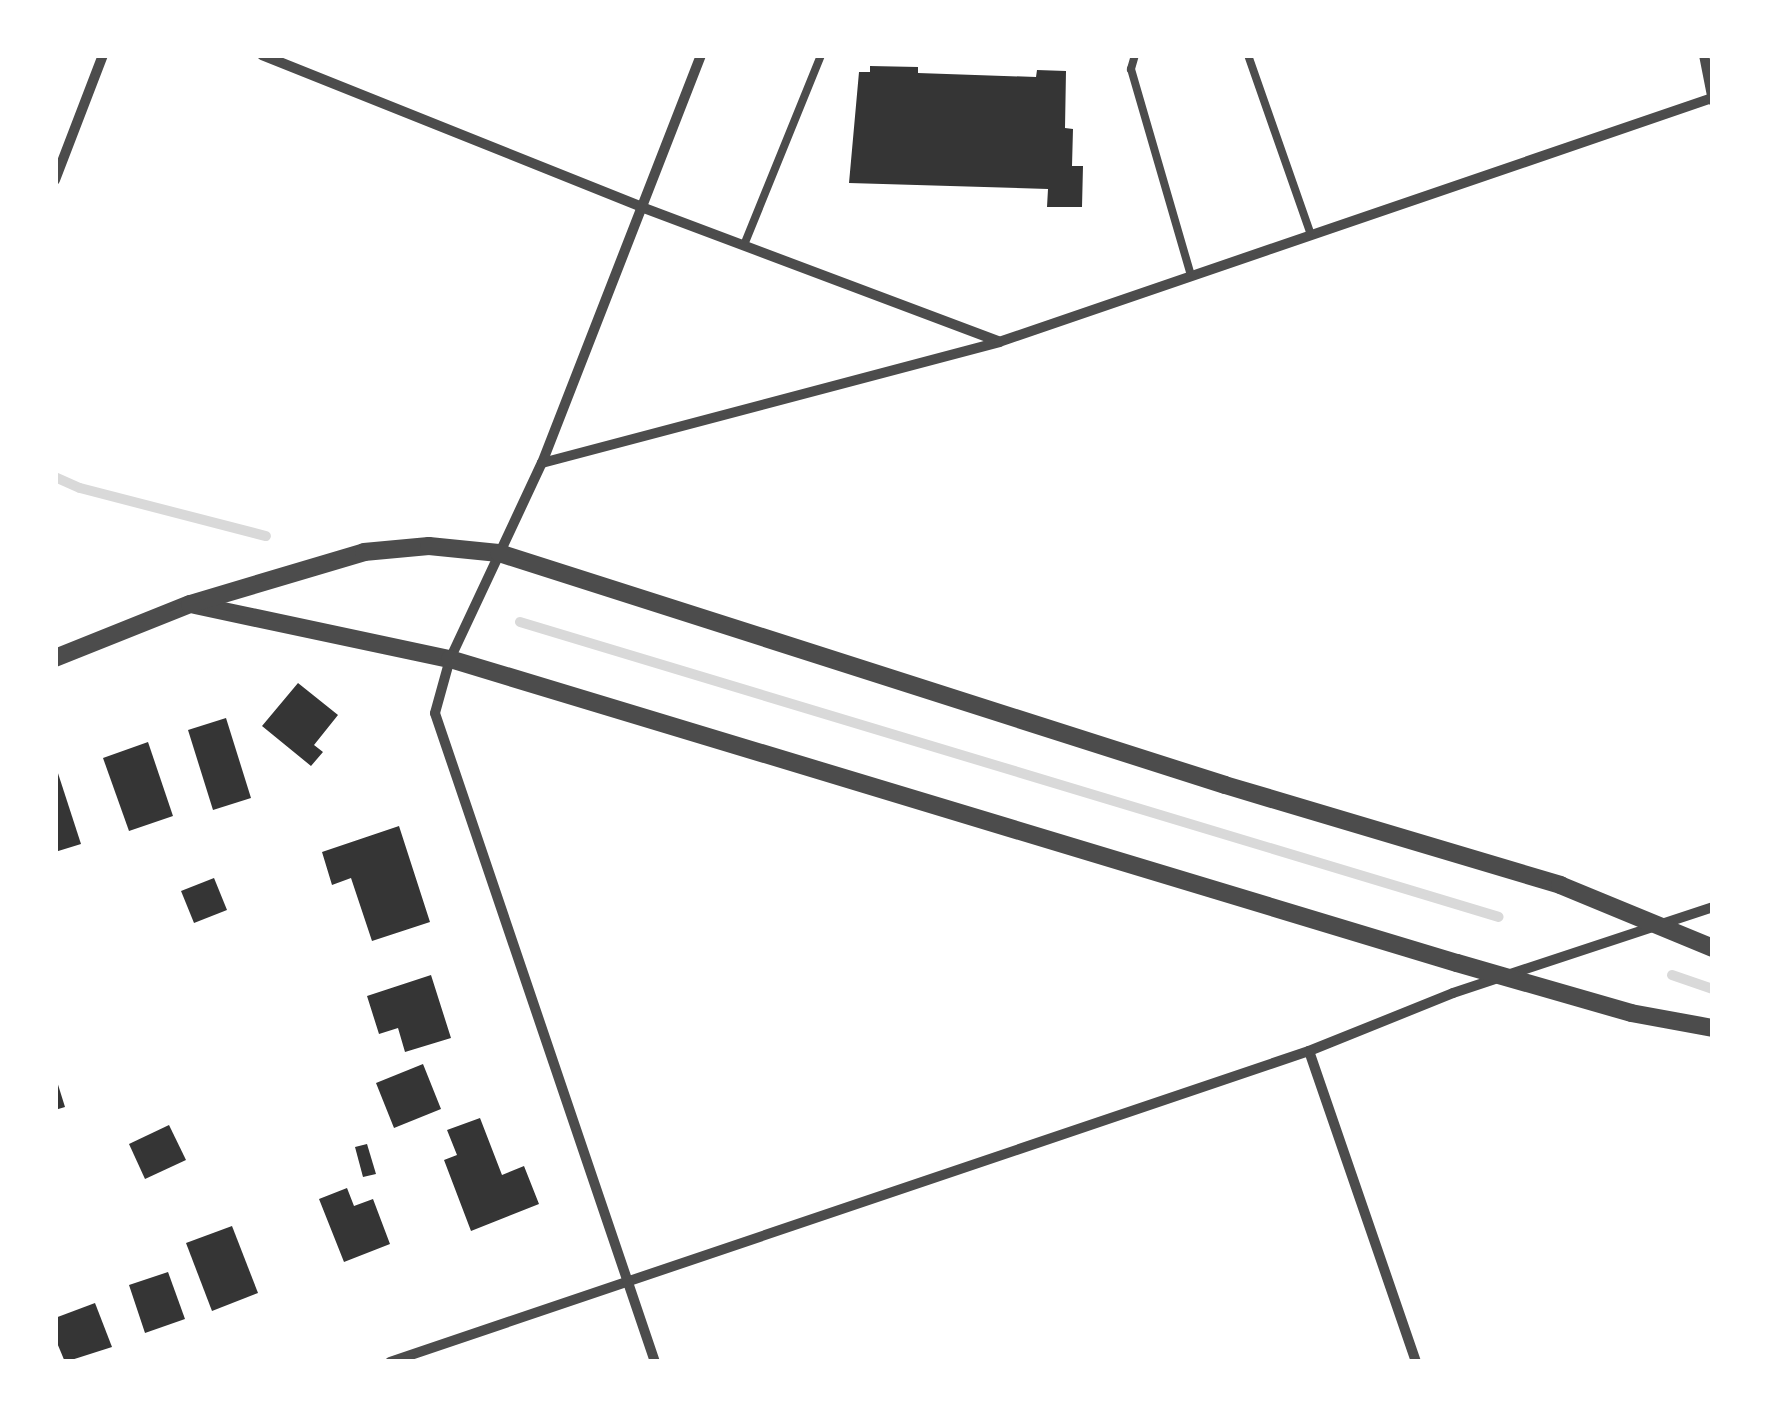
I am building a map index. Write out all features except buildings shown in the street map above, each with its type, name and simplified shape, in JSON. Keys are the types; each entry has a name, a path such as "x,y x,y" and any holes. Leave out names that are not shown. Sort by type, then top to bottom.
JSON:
{"street":[{"path":"55,180 103,55"},
{"path":"262,55 644,208 999,342"},
{"path":"655,1362 435,713 450,658 542,463 701,55"},
{"path":"542,463 999,342 1713,99 1704,55"},
{"path":"55,658 190,604 364,552 429,546 499,553 1224,784 1560,884 1713,948"},
{"path":"190,604 450,658 1632,1013 1713,1028"},
{"path":"390,1362 627,1285 1713,907"},
{"path":"1309,1050 1416,1362"}],"lane":[{"path":"744,245 821,55"},
{"path":"1135,55 1131,69 1190,276"},
{"path":"1248,55 1311,235"}],"waterway":[{"path":"55,477 80,488 266,536"},
{"path":"520,622 1499,917"},
{"path":"1672,975 1713,989"}]}
